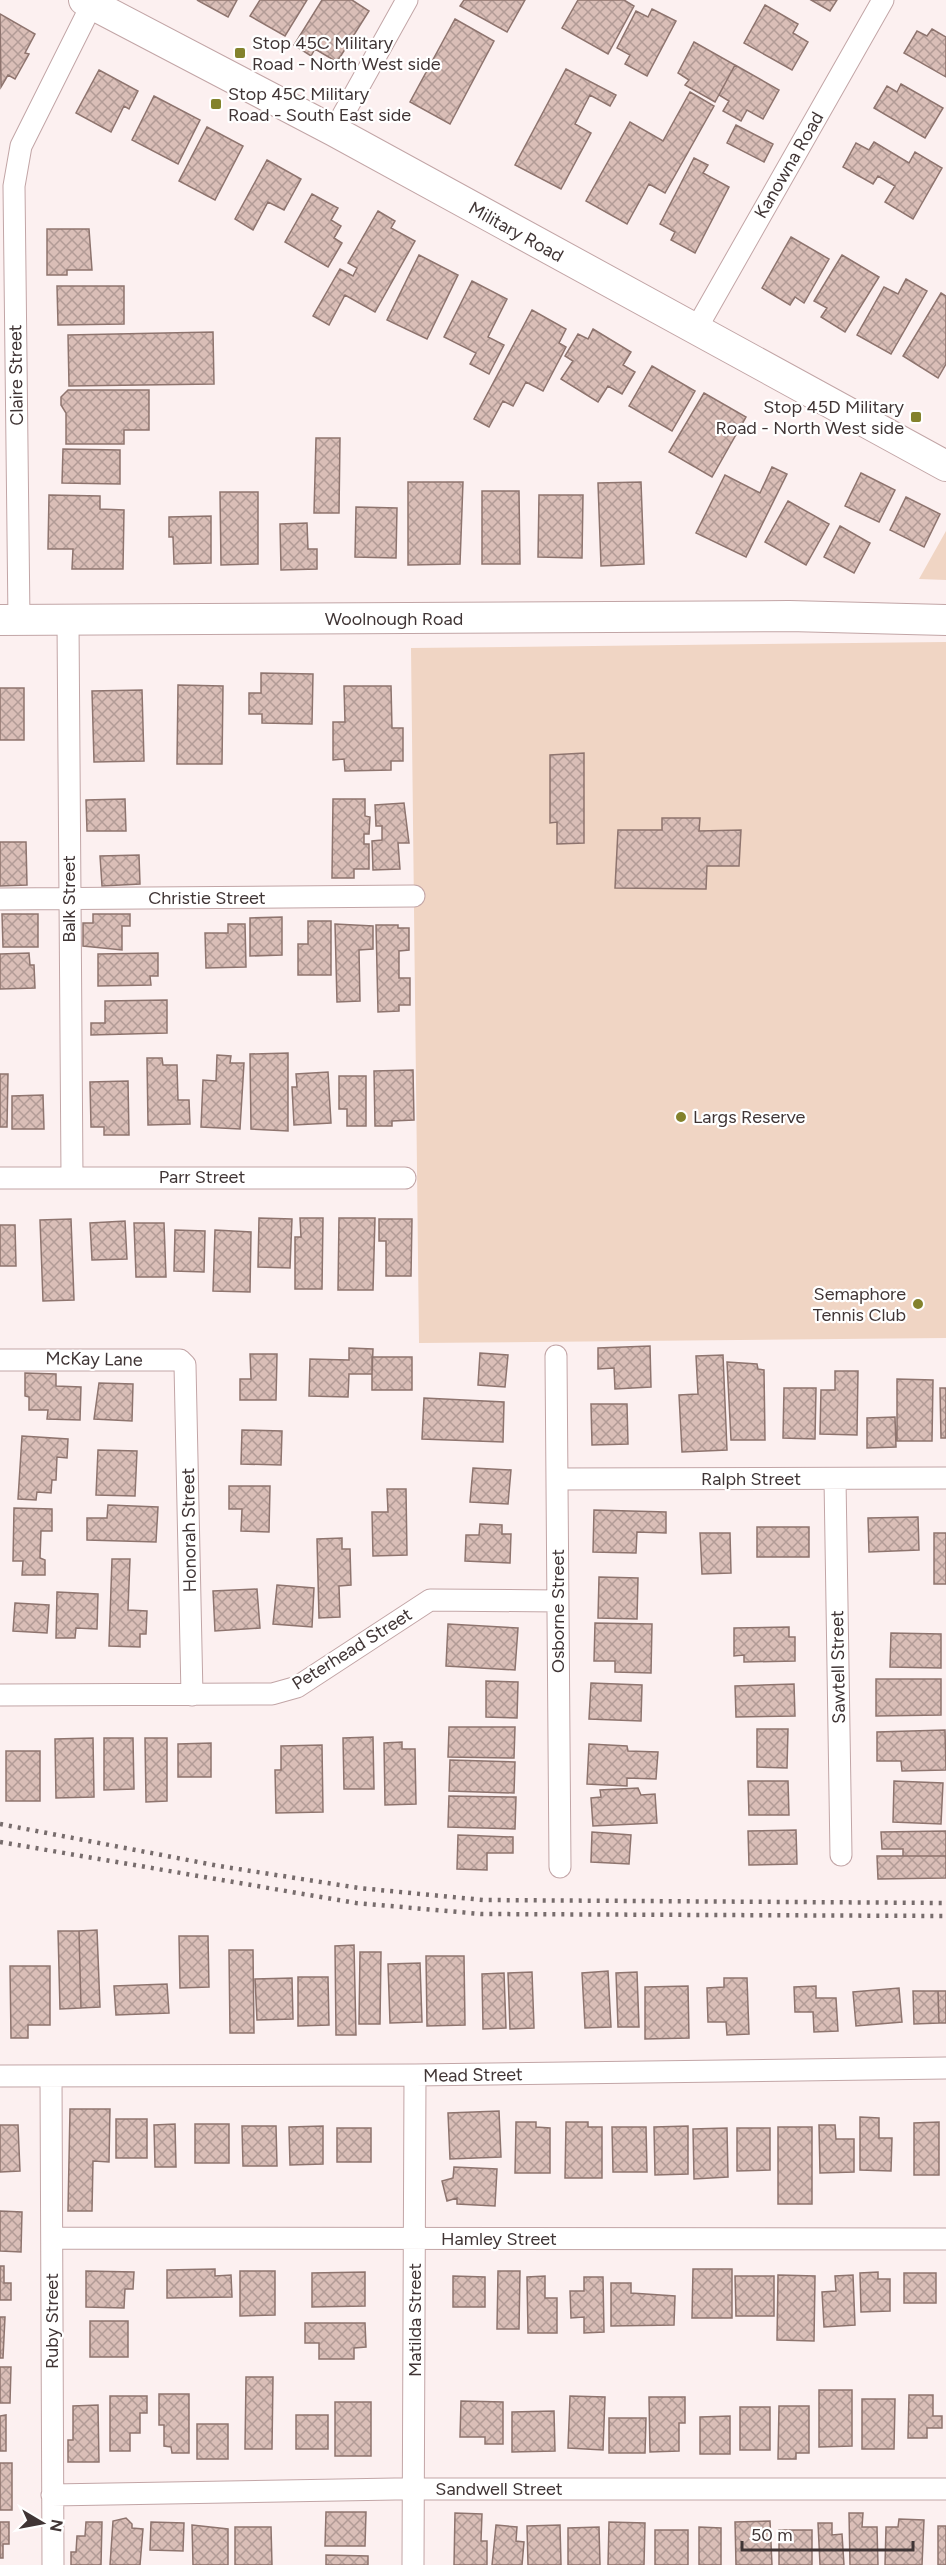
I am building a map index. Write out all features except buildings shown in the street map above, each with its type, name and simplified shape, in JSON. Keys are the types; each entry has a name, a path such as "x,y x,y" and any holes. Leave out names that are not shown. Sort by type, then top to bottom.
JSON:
{"street":[{"path":"334,131 407,0"},
{"name":"Kanowna Road","path":"695,331 883,0"},
{"name":"Military Road","path":"90,1 334,131 695,331 946,466"},
{"name":"Claire Street","path":"10,620 14,186 21,146 90,1"},
{"name":"Woolnough Road","path":"789,616 946,603"},
{"name":"Woolnough Road","path":"10,620 789,616 946,620"},
{"name":"Balk Street","path":"68,621 72,1176"},
{"name":"Christie Street","path":"0,899 414,896"},
{"name":"Parr Street","path":"0,1178 72,1176 405,1178"},
{"name":"Osborne Street","path":"556,1356 560,1867"},
{"name":"McKay Lane","path":"0,1360 180,1360 185,1365"},
{"name":"Honorah Street","path":"185,1365 192,1695"},
{"name":"Ralph Street","path":"557,1479 946,1478"},
{"name":"Sawtell Street","path":"836,1479 841,1855"},
{"name":"Peterhead Street","path":"0,1695 272,1694 297,1687 430,1600 558,1601"},
{"name":"Mead Street","path":"0,2076 415,2076 946,2068"},
{"name":"Ruby Street","path":"51,2076 53,2565"},
{"name":"Matilda Street","path":"413,2565 415,2076"},
{"name":"Hamley Street","path":"52,2238 946,2239"},
{"name":"Sandwell Street","path":"52,2495 414,2489 946,2489"}],"shaded area":[{"path":"946,531 946,580 919,579"},
{"name":"Largs Reserve","path":"946,642 946,1338 419,1343 411,648"}],"railway":[{"path":"0,1824 219,1866 359,1888 483,1900 946,1903"},
{"path":"0,1842 356,1903 481,1914 946,1916"}],"place":[{"name":"Stop 45C Military Road - North West side","path":"240,53"},
{"name":"Stop 45C Military Road - South East side","path":"216,104"},
{"name":"Stop 45D Military Road - North West side","path":"916,417"},
{"name":"Largs Reserve","path":"681,1117"},
{"name":"Semaphore Tennis Club","path":"918,1304"}]}
